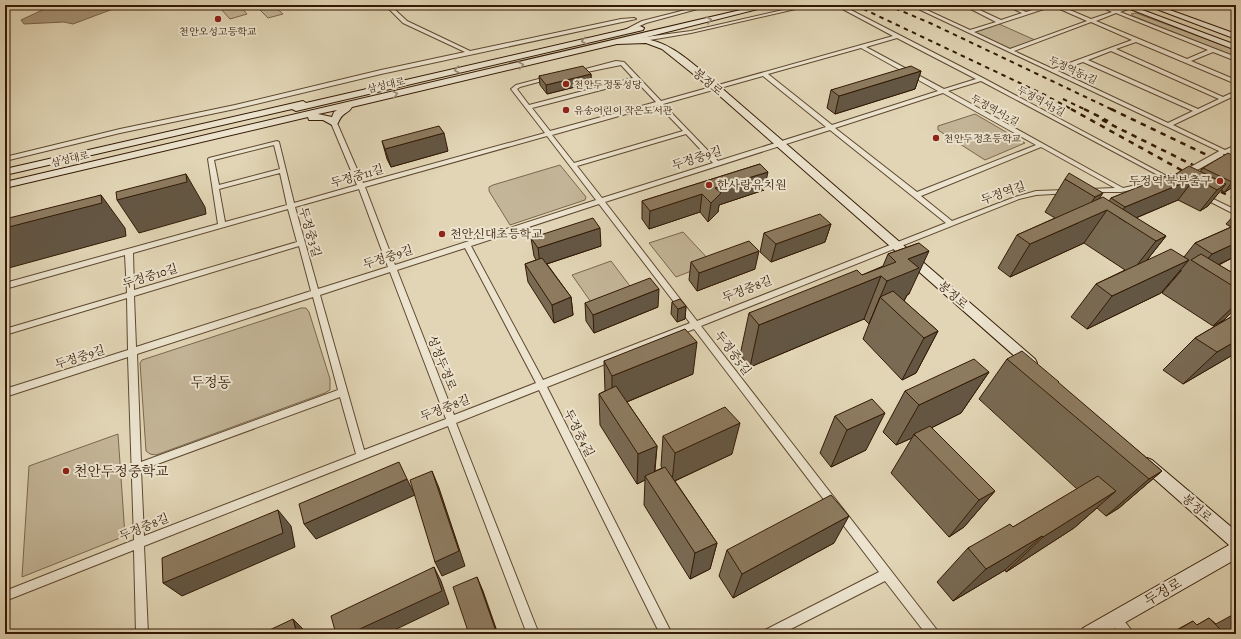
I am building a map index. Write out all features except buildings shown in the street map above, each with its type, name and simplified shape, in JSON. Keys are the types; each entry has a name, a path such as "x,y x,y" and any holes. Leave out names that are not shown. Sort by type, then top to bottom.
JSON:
{"main road":[{"name":"삼성대로","path":"5,178 238,123 352,94 743,5"},
{"name":"삼성대로","path":"5,185 353,105 771,5"},
{"path":"1141,5 1236,41"},
{"path":"1149,5 1236,37"},
{"path":"1128,6 1236,45"},
{"path":"1128,6 1236,48"},
{"path":"669,49 665,42 664,36 684,26"},
{"path":"617,42 638,40 656,43 669,49"},
{"name":"봉정로","path":"669,49 715,87 1041,372"},
{"path":"5,172 352,94"},
{"path":"280,124 316,117 328,118 334,123 337,114 353,105"},
{"path":"5,192 353,105"},
{"name":"봉정로","path":"1136,454 1236,542"},
{"name":"두정로","path":"1089,634 1236,550"}],"street":[{"path":"387,5 405,22 470,53"},
{"path":"622,32 644,22 710,5"},
{"path":"638,40 691,32 811,5"},
{"name":"두정역서3길","path":"837,5 981,79 1180,185"},
{"name":"두정역동1길","path":"912,5 1169,125 1223,153 1236,157"},
{"path":"965,5 1001,22"},
{"path":"1007,5 1027,14"},
{"path":"970,32 1053,5 1236,82"},
{"path":"1099,5 1236,59"},
{"path":"1009,51 1116,12 1128,6"},
{"path":"5,159 120,131 470,53 621,20 634,19"},
{"name":"두정중11길","path":"5,286 898,36"},
{"path":"1054,71 1136,40"},
{"name":"두정역서2길","path":"861,46 1122,190"},
{"path":"1111,49 1224,98"},
{"path":"1187,61 1212,50"},
{"path":"1084,60 1198,111"},
{"path":"571,73 622,63 717,164"},
{"path":"764,74 952,224"},
{"name":"두정중5길","path":"556,77 515,87 514,89 933,634"},
{"path":"528,107 637,79"},
{"name":"두정중9길","path":"5,393 981,79"},
{"path":"1169,125 1236,93"},
{"name":"성정두정로","path":"334,123 361,186 391,269 533,634"},
{"path":"573,165 687,132"},
{"name":"두정중3길","path":"222,225 211,159 277,143 291,206 361,455"},
{"path":"916,195 1041,145"},
{"name":"두정역길","path":"895,245 1017,198 1036,193 1122,190 1169,180 1180,176 1236,147"},
{"path":"216,188 283,170"},
{"path":"1194,192 1236,213"},
{"name":"두정중10길","path":"5,332 301,243"},
{"name":"두정중4길","path":"467,244 541,384 666,634"},
{"name":"두정중8길","path":"5,596 895,245"},
{"path":"129,251 142,634"},
{"path":"136,468 343,392"},
{"path":"769,634 887,574"},
{"path":"1115,620 1127,634"}],"shaded area":[{"path":"53,5 111,5 113,9 73,24 64,22 24,24 21,20"},
{"path":"239,5 247,14 230,19 221,9"},
{"path":"273,5 283,14 268,18 258,8"},
{"path":"1136,13 1236,50 1236,57 1131,14"},
{"path":"999,24 1035,40 1009,49 973,33"},
{"path":"975,114 1025,143 985,160 938,130 938,126"},
{"path":"560,165 586,197 585,200 510,225 489,191 489,187"},
{"path":"683,232 712,263 676,277 649,243"},
{"path":"611,261 633,290 593,305 572,275"},
{"path":"301,308 306,308 309,312 330,379 330,390 156,455 150,454 146,451 140,363 142,360"},
{"path":"118,434 125,536 22,577 29,466"}],"railway":[{"path":"855,5 1043,94 1073,110"},
{"path":"887,5 930,23 1113,110"},
{"path":"1063,99 1086,110"},
{"path":"1071,109 1192,176"},
{"path":"1111,109 1236,169"},
{"path":"1086,110 1108,121"},
{"path":"1102,120 1211,174"},
{"path":"1211,187 1236,199"}],"place":[{"name":"천안오성고등학교","path":"218,19"},
{"name":"천안두정동성당","path":"566,84"},
{"name":"유송어린이 작은도서관","path":"566,110"},
{"name":"천안두정초등학교","path":"936,138"},
{"name":"두정역 북부출구","path":"1220,181"},
{"name":"한사랑유치원","path":"709,185"},
{"name":"천안신대초등학교","path":"442,234"},
{"name":"천안두정중학교","path":"66,471"}],"district":[{"name":"두정동","path":"211,382"}]}
